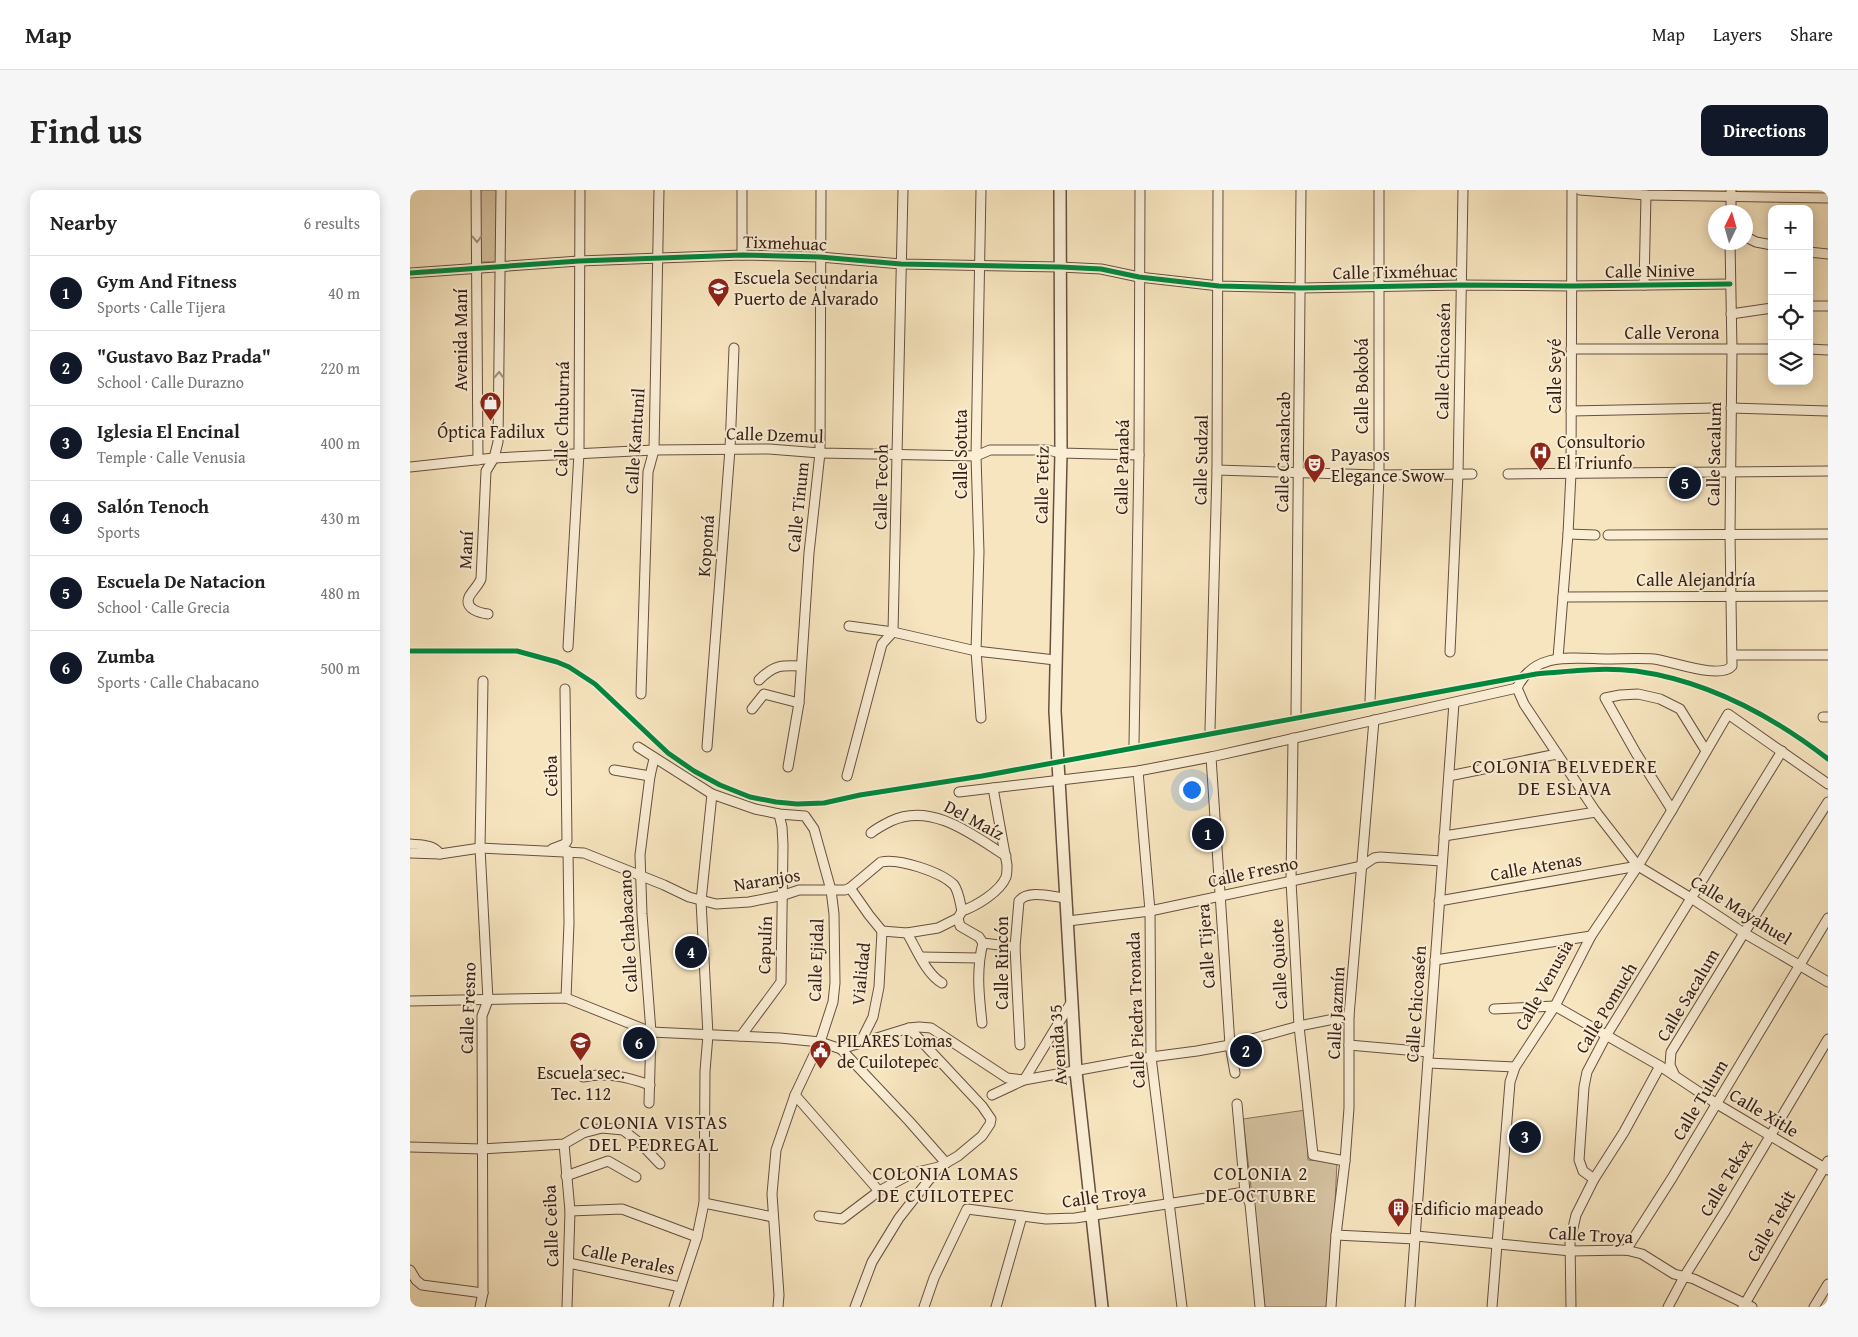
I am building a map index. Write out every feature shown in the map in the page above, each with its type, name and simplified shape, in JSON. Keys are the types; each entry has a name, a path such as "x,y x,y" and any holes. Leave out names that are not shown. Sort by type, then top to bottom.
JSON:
{"street":[{"name":"Avenida Maní","path":"476,190 478,460"},
{"path":"494,458 498,442 501,190"},
{"name":"Calle Chuburná","path":"568,647 579,453 580,190"},
{"name":"Calle Kantunil","path":"641,694 648,472 654,450 659,190"},
{"path":"742,190 742,255"},
{"name":"Calle Tinum","path":"788,767 799,702 809,553 820,453 822,390 821,190"},
{"name":"Calle Tecoh","path":"893,632 903,190"},
{"name":"Calle Sotuta","path":"981,190 976,456 979,552 976,651 981,718"},
{"name":"Calle Tetiz","path":"1059,780 1055,711 1055,660 1061,453 1060,190"},
{"name":"Calle Panabá","path":"1134,744 1139,455 1140,190"},
{"name":"Calle Sudzal","path":"1210,730 1218,470 1218,190"},
{"name":"Calle Cansahcab","path":"1296,714 1301,190"},
{"name":"Calle Bokobá","path":"1370,701 1379,475 1378,286 1380,190"},
{"name":"Calle Chicoasén","path":"1450,652 1458,474 1463,190"},
{"name":"Calle Seyé","path":"1558,658 1571,473 1572,190"},
{"path":"1580,190 1646,195 1731,194 1828,198"},
{"path":"1644,285 1646,195"},
{"path":"1753,240 1768,244"},
{"name":"Calle Sacalum","path":"1558,658 1654,659 1678,663 1697,669 1717,671 1724,671 1732,666 1730,597 1732,348 1730,250"},
{"path":"1813,252 1828,254"},
{"name":"Tixmehuac","path":"410,272 579,261 742,255 820,257 901,264 1101,269 1140,277 1219,286"},
{"name":"Calle Ninive","path":"1571,286 1730,284"},
{"name":"Calle Tixméhuac","path":"1219,286 1301,288 1461,285 1571,286"},
{"path":"1813,306 1828,306"},
{"path":"1731,314 1768,309"},
{"name":"Kopomá","path":"707,747 730,449 734,348"},
{"name":"Calle Verona","path":"1571,349 1768,349"},
{"path":"1813,349 1828,350"},
{"path":"1571,411 1715,408"},
{"path":"1731,408 1828,411"},
{"name":"Calle Dzemul","path":"410,467 494,458 654,450 769,449 820,453 976,456 990,450 1048,450 1061,453 1139,455"},
{"name":"Maní","path":"488,614 474,611 470,607 468,600 478,586 482,570 486,471 494,458"},
{"path":"478,460 486,471"},
{"path":"1218,470 1299,474 1472,474"},
{"path":"1508,474 1828,471"},
{"path":"1568,534 1594,535"},
{"path":"1608,535 1828,534"},
{"name":"Calle Alejandría","path":"1563,597 1828,596"},
{"path":"848,626 893,632 976,651 1055,660"},
{"path":"847,776 882,644 893,632"},
{"path":"1732,655 1828,656"},
{"path":"1517,688 1523,676 1529,670 1558,658"},
{"path":"759,680 768,671 781,665 801,666"},
{"name":"Calle Fresno","path":"480,1307 482,1293 482,1016 488,1000 480,848 483,680"},
{"path":"959,792 1138,770 1211,757 1517,688"},
{"path":"1517,688 1524,704 1596,812 1638,866"},
{"name":"Ceiba","path":"550,851 554,847 565,844 567,841 565,689"},
{"path":"752,708 764,694 799,702"},
{"path":"1672,810 1636,753 1605,698 1638,694 1660,699 1680,709 1706,751"},
{"name":"Calle Chicoasén","path":"1410,1307 1454,702"},
{"name":"Calle Venusia","path":"1492,1307 1510,1082 1515,1067 1555,1006 1591,936 1638,866 1728,714 1782,751"},
{"name":"Calle Jazmín","path":"1331,1307 1336,1235 1349,1108 1349,1016 1374,720"},
{"name":"Calle Quiote","path":"1293,738 1290,881 1299,1026 1314,1155 1345,1161"},
{"path":"638,747 654,759 712,794 755,809 779,814"},
{"path":"1782,751 1828,784"},
{"name":"Calle Pomuch","path":"1594,1179 1583,1171 1579,1160 1584,1087 1587,1072 1606,1036 1782,751"},
{"path":"1448,776 1557,754"},
{"name":"Calle Tijera","path":"1211,757 1230,1045 1235,1073"},
{"name":"Calle Chabacano","path":"649,1103 651,1032 642,914 640,855 650,776 654,759"},
{"path":"614,770 650,776"},
{"name":"Calle Piedra Tronada","path":"1138,770 1150,911 1151,1057 1182,1307"},
{"name":"Avenida 35","path":"1059,780 1076,1072 1102,1307"},
{"name":"Vialidad","path":"861,1041 873,1017 879,987 882,931 907,934 938,928 976,906 1001,885 1006,876 1006,856 993,788"},
{"path":"674,1307 697,1237 704,1203 705,1071 708,1035 701,901 712,794"},
{"name":"Calle Sacalum","path":"1675,1076 1670,1065 1671,1052 1828,802"},
{"path":"1444,836 1596,812"},
{"name":"Calle Ejidal","path":"778,1307 779,1295 772,1194 776,1150 795,1095 820,1042 833,1002 835,983 834,914 831,890 814,829 805,816 779,814"},
{"name":"Capulín","path":"741,1036 781,982 784,895 782,827 779,814"},
{"name":"Del Maíz","path":"871,833 901,816 931,816 962,828 1006,856"},
{"path":"410,844 432,846 440,854"},
{"name":"Naranjos","path":"410,853 440,854 480,848 584,853 701,901 716,904 749,902 784,895 798,890 839,891 850,888"},
{"path":"566,998 569,923 568,851"},
{"name":"Calle Fresno","path":"1068,921 1150,911 1362,866 1374,858 1442,861"},
{"path":"882,931 850,888 881,862 888,860 901,861 921,867 954,885 958,895 960,926 979,937 983,942 1015,947"},
{"name":"Calle Mayahuel","path":"1638,866 1744,933 1828,982"},
{"name":"Calle Atenas","path":"1439,901 1638,866"},
{"name":"Calle Rincón","path":"1020,1045 1015,947 1019,901 1022,897 1029,895 1066,898"},
{"name":"Calle Tulum","path":"1626,1250 1672,1178 1828,918"},
{"path":"907,934 928,970 937,980 942,982"},
{"path":"1435,960 1591,936"},
{"path":"982,1023 979,993 979,958 983,942"},
{"path":"921,957 979,958"},
{"path":"410,1001 566,998 651,1032 820,1042 840,1049 909,1121 942,1165"},
{"path":"992,1095 1024,1080 1072,1001"},
{"path":"1494,1009 1555,1006"},
{"name":"Calle Xitle","path":"1555,1006 1660,1066 1770,1136 1827,1166"},
{"path":"840,1049 851,1047 861,1041 909,1028 931,1028 1007,1078 1024,1080 1230,1045 1299,1026 1349,1016"},
{"path":"819,1216 842,1219 879,1191 913,1173 942,1165 958,1156 982,1136 990,1124 991,1119 982,1106 909,1028"},
{"name":"Calle Tekax","path":"1668,1307 1684,1276 1726,1210 1828,1039"},
{"path":"1349,1046 1429,1052"},
{"path":"1428,1063 1515,1067"},
{"name":"Calle Sacalum","path":"1594,1179 1624,1132 1660,1066"},
{"path":"583,1077 603,1074 633,1079 650,1085"},
{"path":"795,1095 879,1191"},
{"path":"1237,1104 1245,1192 1250,1204 1260,1307"},
{"path":"410,1147 482,1149 564,1144 583,1133 602,1128 623,1130 641,1144 660,1164"},
{"name":"Calle Ceiba","path":"564,1144 570,1211 567,1307"},
{"path":"566,1176 608,1161 636,1177"},
{"path":"855,1307 872,1262 899,1218 942,1165"},
{"name":"Calle Tekit","path":"1747,1306 1827,1166"},
{"path":"1570,1307 1571,1233 1576,1215 1594,1179"},
{"name":"Calle Troya","path":"924,1307 934,1278 967,1209 1061,1219 1245,1192"},
{"path":"704,1203 773,1217"},
{"path":"570,1211 622,1209 697,1237"},
{"path":"996,1307 1022,1216"},
{"name":"Calle Troya","path":"1336,1235 1416,1237 1571,1251 1626,1250 1642,1254 1674,1274 1694,1279 1747,1306"},
{"name":"Calle Perales","path":"569,1263 680,1287"},
{"path":"410,1270 416,1280 422,1285 482,1293"},
{"path":"1814,1307 1828,1284"}],"shaded area":[{"path":"478,190 499,190 498,262 479,262"},
{"path":"1306,1110 1308,1160 1337,1162 1330,1307 1265,1307 1243,1119"}],"cycle path":[{"path":"410,273 579,261 742,255 820,257 901,264 1101,269 1139,277 1219,286 1301,288 1461,285 1730,284"},
{"path":"410,651 517,651 557,662 569,667 595,684 668,753 694,771 720,785 750,797 797,804 824,803 860,795 982,776 1536,674 1586,670 1636,671 1663,676 1713,692 1761,714 1828,759"}],"place":[{"name":"Escuela Secundaria Puerto de Alvarado","path":"718,307"},
{"name":"Óptica Fadilux","path":"491,421"},
{"name":"Consultorio El Triunfo","path":"1541,471"},
{"name":"Escuela De Natacion","path":"1685,483"},
{"name":"Payasos Elegance Swow","path":"1315,484"},
{"name":"Gym And Fitness","path":"1208,834"},
{"name":"Salón Tenoch","path":"691,952"},
{"name":"Zumba","path":"639,1043"},
{"name":"\"Gustavo Baz Prada\"","path":"1246,1051"},
{"name":"Escuela sec. Tec. 112","path":"581,1062"},
{"name":"PILARES Lomas de Cuilotepec","path":"821,1070"},
{"name":"Iglesia El Encinal","path":"1525,1137"},
{"name":"Edificio mapeado","path":"1398,1228"}],"district":[{"name":"COLONIA BELVEDERE DE ESLAVA","path":"1565,777"},
{"name":"COLONIA VISTAS DEL PEDREGAL","path":"654,1133"},
{"name":"COLONIA LOMAS DE CUILOTEPEC","path":"946,1184"},
{"name":"COLONIA 2 DE OCTUBRE","path":"1261,1184"}]}
